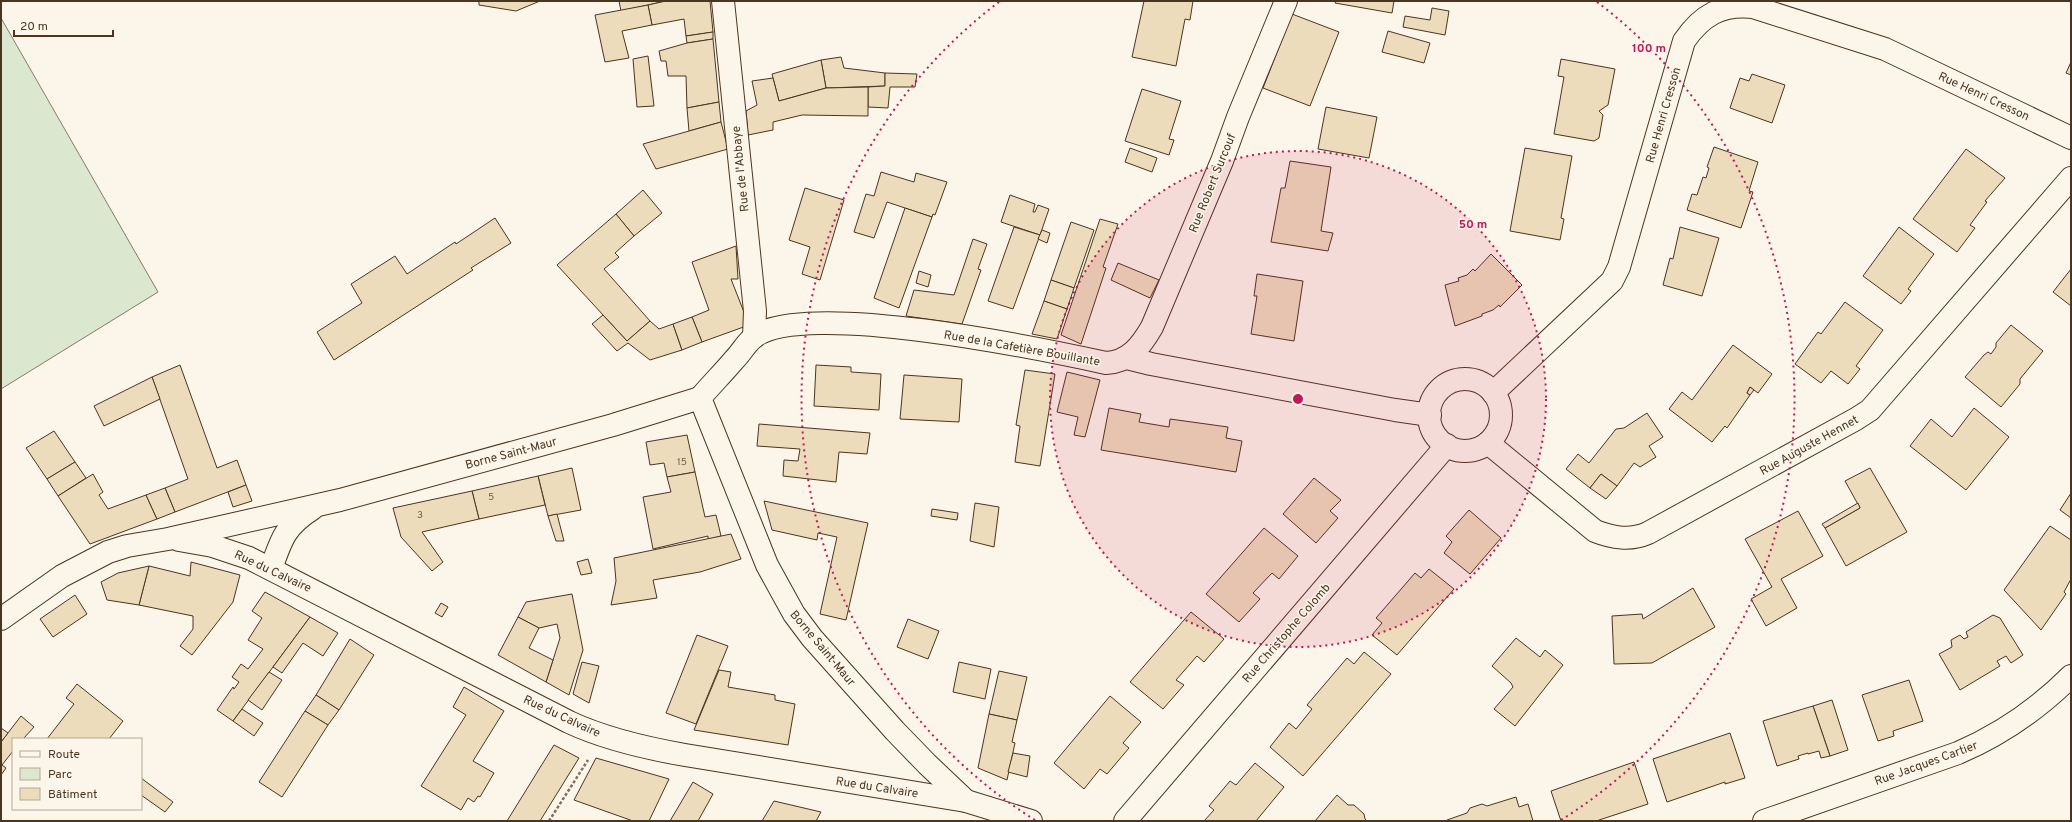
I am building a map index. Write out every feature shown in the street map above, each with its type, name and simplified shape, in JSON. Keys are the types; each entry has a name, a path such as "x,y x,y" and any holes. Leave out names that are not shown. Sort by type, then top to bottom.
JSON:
{"street":[{"name":"Rue de l'Abbaye","path":"723,1 755,311 754,337"},
{"name":"Rue Robert Surcouf","path":"1127,358 1139,346 1152,327 1222,161 1238,117 1286,1"},
{"name":"Rue Henri Cresson","path":"1493,393 1612,281 1619,267 1684,41 1693,28 1711,13 1734,7 1753,7 1862,40 1885,49 2071,138"},
{"name":"Rue Auguste Hennet","path":"1488,443 1595,531 1605,535 1628,538 1648,533 1870,410 2071,178"},
{"name":"Rue de la Cafetière Bouillante","path":"754,337 766,331 791,325 845,323 957,335 1038,348 1106,363 1113,363 1127,358 1151,364 1430,415"},
{"path":"700,398 754,337"},
{"path":"1460,379 1475,380 1487,386 1493,393 1500,405 1501,419 1495,436 1488,443 1477,449 1468,451 1459,450 1447,446 1434,432 1430,415 1434,397 1440,390 1452,382 1460,379"},
{"name":"Borne Saint-Maur","path":"168,539 321,504 613,425 700,398 767,565 794,614 812,638 895,731 966,801"},
{"name":"Rue Christophe Colomb","path":"1126,821 1447,446"},
{"name":"Borne Saint-Maur","path":"271,568 280,540 287,529 299,517 321,504"},
{"path":"1,619 86,561 127,546 168,539"},
{"name":"Rue du Calvaire","path":"168,539 196,542 230,551 271,568 569,722 601,735 654,749 685,755 966,801 987,814 1031,821"},
{"name":"Rue Jacques Cartier","path":"1764,821 1958,753 1983,742 2002,732 2036,709 2071,676"}],"path":[{"path":"549,821 586,763 601,735"}],"green space":[{"path":"1,18 158,292 1,389"}],"building":[{"path":"479,1 540,1 516,11 479,5"},
{"path":"619,1 666,1 621,11"},
{"path":"666,1 710,1 713,32 686,36 684,19 652,25 648,5"},
{"path":"1144,1 1193,1 1190,20 1185,19 1176,66 1132,57"},
{"path":"1336,1 1394,1 1392,13 1335,3"},
{"path":"648,5 652,25 622,31 629,58 605,62 595,15"},
{"path":"1432,8 1449,11 1445,35 1403,27 1405,16 1430,20"},
{"path":"1292,14 1339,32 1310,106 1263,88"},
{"path":"1388,31 1430,43 1424,63 1382,52"},
{"path":"713,32 713,39 687,43 686,36"},
{"path":"713,39 719,102 687,108 686,76 668,76 666,61 661,61 659,51 687,43"},
{"path":"648,56 654,106 637,107 633,59"},
{"path":"841,57 844,68 885,73 885,86 826,88 821,60"},
{"path":"1561,59 1615,69 1608,105 1599,111 1603,115 1599,138 1594,141 1554,134 1564,77 1558,76"},
{"path":"821,60 826,88 779,101 772,74"},
{"path":"2071,62 2071,75 2066,73"},
{"path":"885,73 917,74 915,87 890,87 888,108 868,107 868,87 885,86"},
{"path":"1752,74 1785,85 1772,123 1730,108 1740,78 1749,81"},
{"path":"773,78 779,101 826,88 868,87 868,116 802,115 773,122 773,130 748,135 746,111 757,105 752,81"},
{"path":"1142,89 1181,101 1169,139 1174,140 1169,155 1125,141"},
{"path":"719,102 721,122 689,131 687,108"},
{"path":"1326,107 1377,117 1369,158 1318,149"},
{"path":"721,122 728,149 656,169 643,144"},
{"path":"1714,147 1758,162 1749,191 1753,192 1741,228 1687,210 1692,194 1697,195 1703,177 1706,178 1709,168 1707,167"},
{"path":"1130,148 1157,158 1152,172 1125,162"},
{"path":"1525,148 1572,156 1561,218 1564,219 1560,240 1510,231"},
{"path":"1966,149 2005,178 1985,201 1987,202 1970,225 1975,228 1957,252 1913,219"},
{"path":"1290,161 1331,167 1321,231 1333,233 1328,251 1271,242 1281,188 1285,188"},
{"path":"881,172 914,182 916,173 947,182 935,215 933,214 932,217 887,202 874,238 854,232 866,194 874,196"},
{"path":"805,188 844,200 820,280 802,274 810,247 789,240"},
{"path":"643,190 662,213 634,236 616,214"},
{"path":"1010,195 1035,204 1033,212 1035,212 1038,205 1049,209 1040,235 1001,222"},
{"path":"905,208 932,217 899,308 874,298"},
{"path":"616,214 634,236 615,253 619,257 604,269 650,321 627,341 557,265"},
{"path":"495,218 511,243 471,268 473,270 334,360 317,332 362,303 351,284 395,256 407,274 455,242 456,244"},
{"path":"1100,219 1118,224 1103,267 1106,268 1081,344 1061,335"},
{"path":"1071,222 1094,230 1074,288 1051,280"},
{"path":"1014,227 1040,235 1013,309 988,301"},
{"path":"1680,227 1719,238 1702,296 1663,285 1670,258 1673,259"},
{"path":"1899,227 1934,254 1908,289 1911,291 1901,304 1863,276"},
{"path":"1042,230 1050,233 1047,243 1038,239"},
{"path":"973,239 987,244 978,269 981,270 962,324 906,316 914,290 954,295"},
{"path":"736,246 738,279 731,279 749,325 702,342 692,317 709,310 692,262"},
{"path":"1491,254 1522,285 1500,307 1499,305 1493,310 1482,314 1482,316 1455,326 1445,285 1459,281 1458,278 1467,275 1473,269 1475,271"},
{"path":"1118,263 1159,280 1150,298 1111,280"},
{"path":"2071,269 2071,306 2053,292"},
{"path":"919,271 931,275 928,287 916,283"},
{"path":"1257,274 1303,281 1294,341 1251,334 1257,296 1254,296"},
{"path":"1051,280 1074,288 1067,309 1044,301"},
{"path":"1044,301 1067,309 1057,339 1032,334"},
{"path":"1845,302 1883,330 1856,366 1860,369 1848,384 1831,371 1821,383 1795,364 1818,332 1821,334"},
{"path":"603,315 627,341 650,321 659,329 673,324 682,350 650,360 628,343 617,351 592,324"},
{"path":"692,317 702,342 682,350 673,324"},
{"path":"2011,325 2043,351 2020,379 2020,384 2001,407 1965,377 1984,355 1988,352 1991,354 1996,347 1996,343"},
{"path":"1733,345 1772,374 1758,393 1750,387 1747,393 1750,395 1727,428 1725,426 1712,442 1669,409 1682,392 1692,400"},
{"path":"180,365 217,468 237,460 246,485 175,512 165,488 188,479 152,377"},
{"path":"816,365 851,367 851,372 881,374 879,410 814,406"},
{"path":"1025,370 1055,374 1040,466 1015,462 1020,426 1016,425"},
{"path":"1067,372 1100,380 1085,437 1074,435 1078,417 1057,412"},
{"path":"904,375 962,379 959,422 900,419"},
{"path":"152,377 160,399 104,426 94,406"},
{"path":"1750,387 1754,390 1750,395 1747,393"},
{"path":"1109,408 1141,414 1139,422 1169,427 1170,419 1228,427 1226,438 1242,441 1236,472 1101,450"},
{"path":"1974,408 2009,437 1966,490 1910,446 1931,419 1952,437"},
{"path":"1647,413 1663,437 1649,446 1656,457 1640,467 1634,463 1617,486 1601,474 1590,488 1566,469 1578,454 1589,463 1616,429 1624,428"},
{"path":"759,424 870,433 867,454 839,452 836,482 783,476 784,460 798,461 800,449 757,446"},
{"path":"54,431 75,462 47,479 26,448"},
{"path":"687,435 695,472 667,477 664,463 650,465 646,442"},
{"path":"75,462 86,478 58,496 47,479"},
{"path":"572,468 581,510 548,516 538,476"},
{"path":"1870,468 1907,532 1846,566 1825,528 1860,508 1845,481"},
{"path":"695,472 705,517 716,515 721,536 708,540 708,536 653,549 643,497 671,492 667,477"},
{"path":"93,474 103,492 99,495 108,509 146,495 157,519 90,544 58,496"},
{"path":"1601,474 1617,486 1606,499 1590,488"},
{"path":"538,476 545,505 479,519 472,491"},
{"path":"1314,478 1341,500 1330,511 1338,518 1316,543 1283,514"},
{"path":"246,485 252,501 233,507 228,492"},
{"path":"165,488 175,512 157,519 146,495"},
{"path":"472,491 479,519 422,532 443,562 432,571 401,537 393,508"},
{"path":"2071,493 2071,518 2060,510"},
{"path":"764,501 868,523 846,620 820,614 837,537 818,533 817,540 772,530"},
{"path":"975,503 999,507 994,547 970,541"},
{"path":"1858,503 1860,508 1825,528 1822,524"},
{"path":"932,509 958,513 957,520 931,516"},
{"path":"1469,510 1501,538 1470,574 1444,553 1452,542 1446,536"},
{"path":"1798,511 1823,556 1781,579 1797,608 1766,626 1751,599 1772,587 1745,539"},
{"path":"557,514 564,541 556,541 548,516"},
{"path":"2050,526 2071,540 2071,579 2064,592 2066,594 2041,630 2004,590"},
{"path":"1264,528 1298,556 1279,579 1272,573 1253,593 1260,599 1239,622 1206,594"},
{"path":"731,534 741,559 700,572 653,580 657,598 611,605 616,581 614,558"},
{"path":"588,559 592,573 581,575 577,562"},
{"path":"191,562 240,575 233,602 192,655 180,646 193,629 193,616 139,605 149,566 190,576"},
{"path":"149,566 139,605 107,600 101,582 118,573"},
{"path":"1429,569 1454,589 1397,655 1372,635 1382,623 1376,618 1415,573 1421,578"},
{"path":"1693,588 1715,627 1652,663 1614,664 1612,616 1642,614 1643,619"},
{"path":"265,592 310,617 233,721 217,710 233,687 234,689 239,682 232,677 241,664 248,669 263,649 248,640 262,618 252,611"},
{"path":"572,594 583,650 569,695 546,682 560,638 557,624 539,628 518,617 526,602"},
{"path":"75,595 87,614 53,637 40,619"},
{"path":"441,603 448,607 442,617 435,613"},
{"path":"1191,612 1224,639 1204,662 1197,656 1176,680 1184,685 1163,709 1130,682"},
{"path":"1993,615 2000,618 2023,655 2011,663 2006,656 1997,661 2000,666 1960,690 1939,654 1952,647 1951,640 1960,635 1964,639 1968,637 1966,632"},
{"path":"310,617 338,633 323,656 303,643 282,673 273,667"},
{"path":"518,617 539,628 529,648 553,660 546,682 498,655"},
{"path":"908,619 939,631 928,659 897,647"},
{"path":"697,635 728,646 696,724 666,713"},
{"path":"1516,638 1540,657 1545,650 1563,665 1515,726 1494,709 1513,687 1511,683 1492,666"},
{"path":"350,639 374,655 339,710 316,695"},
{"path":"1364,652 1391,674 1303,776 1270,747 1289,723 1296,729 1312,709 1307,705 1347,658 1354,664"},
{"path":"582,662 599,666 589,703 573,694"},
{"path":"959,662 991,669 985,699 953,692"},
{"path":"719,670 731,672 728,687 775,695 775,700 795,704 788,745 694,730"},
{"path":"999,671 1027,677 1017,720 989,714"},
{"path":"269,672 282,680 262,710 248,700"},
{"path":"1909,680 1923,721 1893,731 1894,736 1878,741 1862,695"},
{"path":"77,684 123,721 110,738 48,738 74,704 66,698"},
{"path":"464,687 504,711 473,761 494,773 480,797 478,796 474,802 468,798 461,810 421,786 466,715 453,707"},
{"path":"316,695 339,710 328,725 305,711"},
{"path":"1110,696 1141,722 1123,743 1129,748 1107,774 1100,769 1084,789 1054,763"},
{"path":"1832,700 1848,750 1830,756 1813,706"},
{"path":"1813,706 1830,756 1821,758 1819,751 1808,753 1798,756 1799,759 1777,766 1763,721"},
{"path":"242,709 263,723 254,736 233,721"},
{"path":"305,711 328,725 282,797 259,782"},
{"path":"989,714 1017,720 1012,742 1015,743 1007,780 978,768"},
{"path":"21,716 34,727 24,738 12,738 12,752 2,765 6,768 1,775 1,742"},
{"path":"1,728 8,733 1,742"},
{"path":"1730,733 1745,778 1725,784 1725,782 1667,802 1653,759"},
{"path":"554,745 579,758 540,821 507,821"},
{"path":"1013,753 1030,756 1027,777 1008,772"},
{"path":"596,758 669,779 649,821 633,821 574,800"},
{"path":"1634,762 1648,804 1596,821 1561,821 1551,791"},
{"path":"1255,763 1284,787 1256,821 1204,821 1214,810 1209,806 1230,781 1236,785"},
{"path":"142,779 173,802 165,812 142,796"},
{"path":"693,782 713,794 698,821 670,821"},
{"path":"1337,795 1348,805 1354,805 1364,814 1367,821 1315,821"},
{"path":"1516,797 1519,807 1528,804 1533,821 1447,820 1467,813 1470,808 1482,804 1487,806"},
{"path":"774,801 821,812 816,821 762,821"}]}
